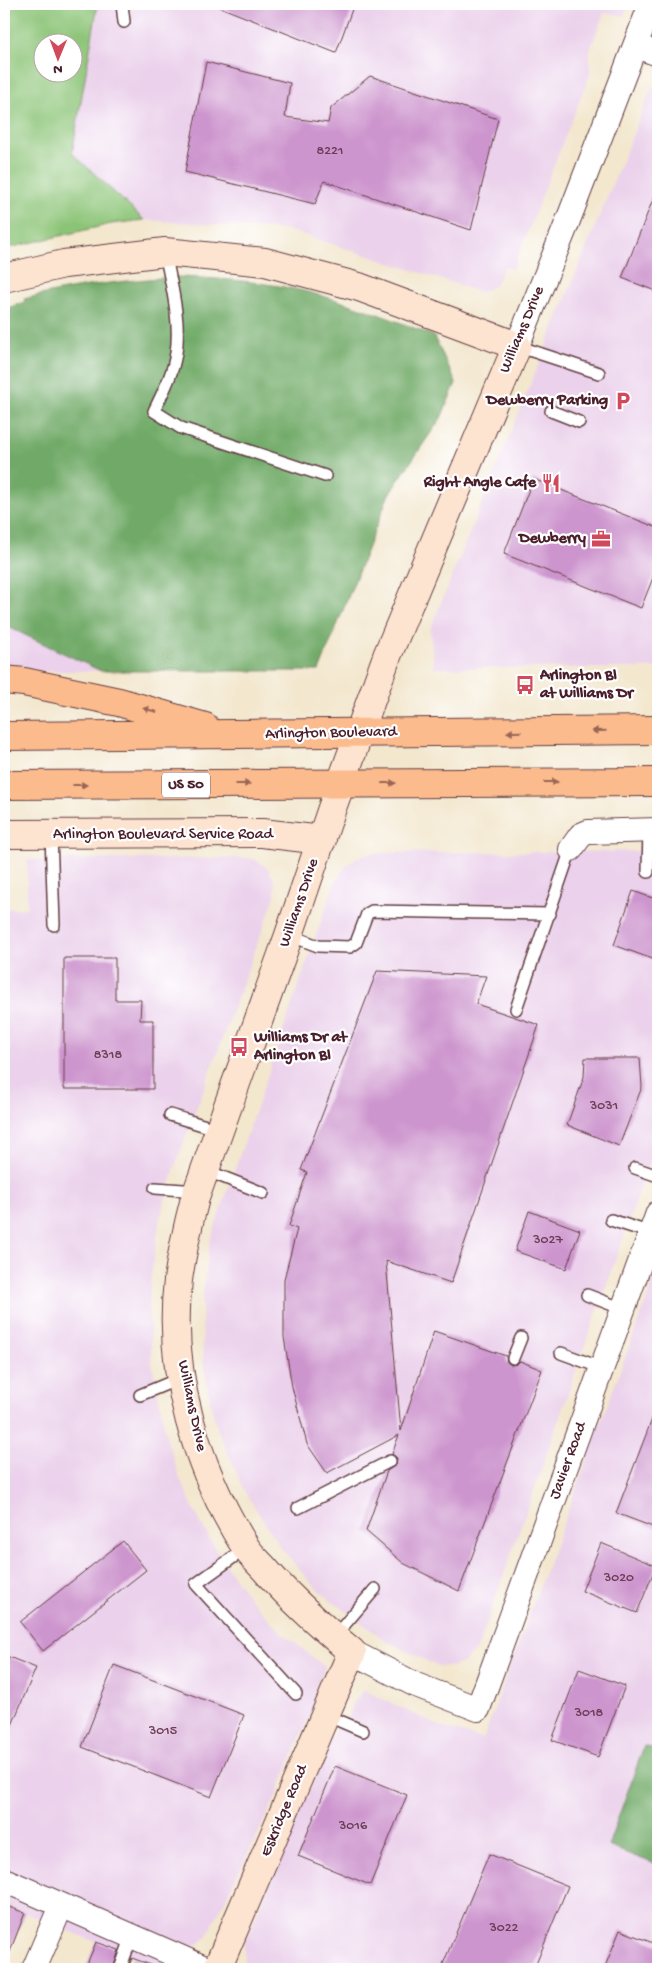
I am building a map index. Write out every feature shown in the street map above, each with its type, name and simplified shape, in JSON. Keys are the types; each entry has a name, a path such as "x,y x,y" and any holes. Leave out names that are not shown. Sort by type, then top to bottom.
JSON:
{"main road":[{"path":"4,680 24,682 119,702 230,735"},
{"name":"Arlington Boulevard","path":"4,736 658,730"},
{"name":"US 50","path":"4,785 658,782"}],"street":[{"name":"Williams Drive","path":"478,1709 416,1685 343,1644 294,1602 247,1548 216,1491 192,1431 181,1378 177,1330 178,1282 184,1240 201,1181 289,936 340,784 387,656 564,231 636,46 650,4"},
{"path":"636,46 658,54"},
{"path":"4,278 64,264 165,252 265,262 359,287 517,346"},
{"path":"571,849 581,835 588,832 653,830"},
{"name":"Arlington Boulevard Service Road","path":"4,834 262,834 322,840"},
{"name":"Javier Road","path":"478,1709 655,1223"},
{"name":"Eskridge Road","path":"217,1969 326,1716 343,1644"},
{"path":"4,1880 207,1969"},
{"path":"34,1969 61,1906"}],"lane":[{"path":"122,4 124,22"},
{"path":"165,252 176,311 176,352 169,381 154,411 181,428 326,476"},
{"path":"517,346 599,373"},
{"path":"551,411 579,422"},
{"path":"648,872 653,830"},
{"path":"51,834 54,925"},
{"path":"516,1009 571,849"},
{"path":"289,936 318,946 350,947 356,943 367,914 372,911 550,914"},
{"path":"170,1115 220,1130"},
{"path":"635,1168 658,1176"},
{"path":"155,1188 201,1181 264,1192"},
{"path":"611,1220 655,1223"},
{"path":"588,1295 623,1309"},
{"path":"513,1358 521,1338"},
{"path":"561,1353 602,1368"},
{"path":"140,1395 181,1378"},
{"path":"298,1508 390,1461"},
{"path":"247,1548 196,1584 296,1694"},
{"path":"343,1644 375,1589"},
{"path":"326,1716 363,1731"},
{"path":"120,1969 132,1936"}],"shaded area":[{"path":"95,4 629,4 624,16 604,13 590,50 590,74 513,269 504,266 495,286 480,292 288,230 144,220 72,153 97,9"},
{"path":"658,83 658,668 434,668 430,630 653,85"},
{"path":"4,625 91,667 101,671 4,671"},
{"path":"658,851 658,1139 479,1645 465,1662 451,1667 437,1666 388,1642 331,1601 312,1584 281,1548 246,1494 219,1433 212,1411 203,1362 202,1302 210,1241 334,884 345,867 355,859 372,853"},
{"path":"247,858 256,860 268,869 275,882 275,896 177,1161 160,1218 151,1276 149,1308 152,1363 167,1440 179,1476 196,1514 221,1559 252,1601 281,1632 325,1667 314,1692 318,1695 275,1799 206,1938 199,1944 191,1945 179,1969 161,1969 4,1904 4,909 27,908 27,860"},
{"path":"658,1269 658,1969 250,1969 244,1967 244,1944 340,1719 347,1721 354,1702 364,1690 441,1727 483,1739"}],"green space":[{"path":"4,4 95,4 97,9 72,153 144,220 111,224 4,249"},
{"path":"177,277 237,281 294,289 355,306 395,320 434,336 456,383 441,418 389,494 319,671 101,671 4,625 4,309 25,302 24,299 62,290 119,282"},
{"path":"644,1746 658,1750 658,1865 608,1846"}],"building":[{"path":"212,4 354,4 336,53"},
{"path":"206,62 290,83 285,117 328,123 331,108 370,76 498,119 471,230 324,181 315,204 185,172"},
{"path":"658,189 658,292 622,278"},
{"path":"533,479 658,528 658,565 641,608 504,554"},
{"path":"633,891 658,900 658,961 614,945"},
{"path":"64,958 115,958 115,1000 141,1000 140,1020 153,1020 153,1089 64,1089"},
{"path":"377,971 486,976 476,1004 539,1025 451,1283 386,1261 401,1431 434,1331 506,1356 507,1362 511,1365 517,1364 520,1361 542,1370 459,1591 403,1563 366,1531 387,1471 396,1465 397,1458 392,1454 399,1435 327,1473 307,1444 292,1387 284,1337 284,1279 297,1229 289,1226 307,1172 301,1170"},
{"path":"585,1058 640,1058 642,1087 619,1146 567,1125 584,1077"},
{"path":"529,1211 580,1230 566,1269 515,1251"},
{"path":"658,1407 658,1529 616,1513"},
{"path":"123,1541 146,1570 43,1651 20,1622"},
{"path":"601,1543 656,1566 637,1613 582,1591"},
{"path":"4,1655 36,1668 4,1744"},
{"path":"114,1665 244,1715 211,1797 82,1747"},
{"path":"579,1669 625,1686 598,1757 552,1740"},
{"path":"335,1766 407,1795 370,1885 298,1856"},
{"path":"489,1854 568,1886 534,1969 441,1969"},
{"path":"4,1905 25,1913 5,1964 4,1964"},
{"path":"620,1930 658,1945 658,1969 604,1969"},
{"path":"96,1942 119,1950 113,1969 85,1969"},
{"path":"132,1958 156,1967 156,1969 128,1969"}],"place":[{"name":"Dewberry Parking","path":"623,401"},
{"name":"Right Angle Cafe","path":"551,483"},
{"name":"Dewberry","path":"601,539"},
{"name":"Arlington Bl at Williams Dr","path":"525,685"},
{"name":"Williams Dr at Arlington Bl","path":"239,1047"}]}
